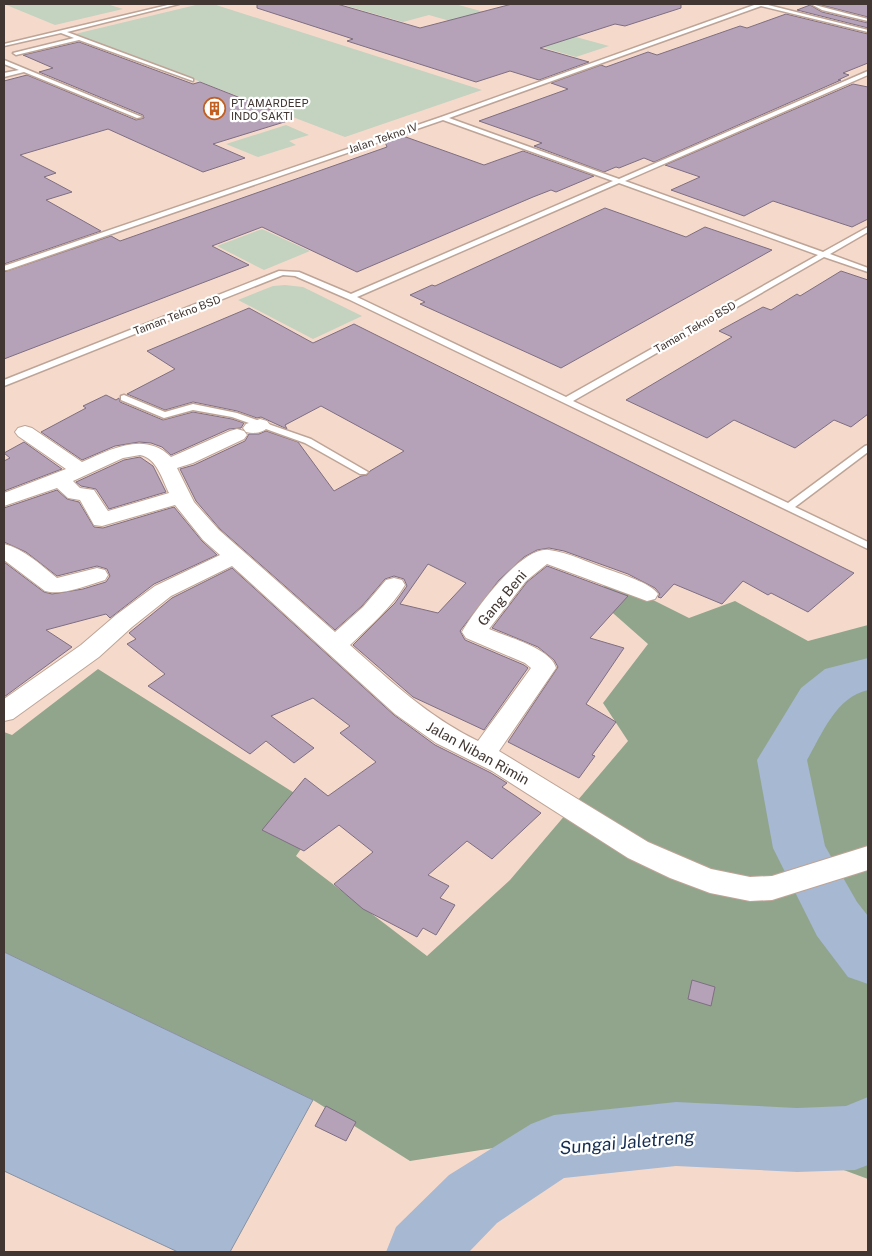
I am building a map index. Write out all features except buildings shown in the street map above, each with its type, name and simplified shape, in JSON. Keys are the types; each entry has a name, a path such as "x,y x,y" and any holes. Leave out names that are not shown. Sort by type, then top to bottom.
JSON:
{"street":[{"path":"4,500 60,479 118,453 140,449 156,454 165,465 186,459 250,429"},
{"path":"25,432 80,469"},
{"name":"Jalan Niban Rimin","path":"165,465 181,496 205,528 414,716 445,736 483,754 520,776 638,850 680,870 725,885 750,889 772,888 868,858"},
{"path":"60,479 75,494 87,494 102,520 181,496"},
{"path":"4,550 53,586 97,575"},
{"path":"4,712 90,651 124,621 163,591 234,556"},
{"name":"Gang Beni","path":"483,754 544,668 543,664 534,657 474,632 513,582 524,571 541,557 547,556 613,579 647,594"},
{"path":"335,645 371,612 394,585"}],"lane":[{"path":"4,45 177,4"},
{"path":"761,4 868,31"},
{"name":"Jalan Tekno IV","path":"4,268 443,118 761,4"},
{"path":"813,4 824,9 868,20"},
{"path":"61,32 191,80"},
{"path":"16,53 80,38"},
{"path":"4,62 139,117"},
{"path":"4,75 25,70"},
{"path":"351,296 868,73"},
{"path":"443,118 868,270"},
{"name":"Taman Tekno BSD","path":"566,401 868,229"},
{"name":"Taman Tekno BSD","path":"4,383 282,274 296,274 351,296 868,546"},
{"path":"124,398 164,415 189,407 234,415 250,429 308,441 363,472"},
{"path":"788,508 868,448"}],"green space":[{"path":"4,4 107,4 123,9 55,25"},
{"path":"200,4 213,4 482,90 345,137 75,34"},
{"path":"340,4 455,4 609,46 576,57 429,15 403,22"},
{"path":"286,125 309,135 289,141 296,145 258,157 226,144"},
{"path":"262,229 310,251 264,270 217,246"},
{"path":"273,286 303,287 362,316 313,339 238,300"},
{"path":"609,578 689,618 735,601 808,641 868,625 868,1179 698,1116 410,1161 313,1100 4,952 4,732 12,735 98,669 326,813 296,856 427,956 510,880 628,741 603,703 648,644 597,599"}],"water":[{"path":"4,952 313,1100 230,1252 178,1252 4,1171"}],"waterway":[{"name":"Sungai Jaletreng","path":"868,674 841,680 818,700 782,760 799,848 837,919 868,959"},
{"name":"Sungai Jaletreng","path":"421,1252 473,1199 554,1147 676,1134 797,1140 855,1138 868,1129"}],"place":[{"name":"PT AMARDEEP INDO SAKTI","path":"215,109"}]}
